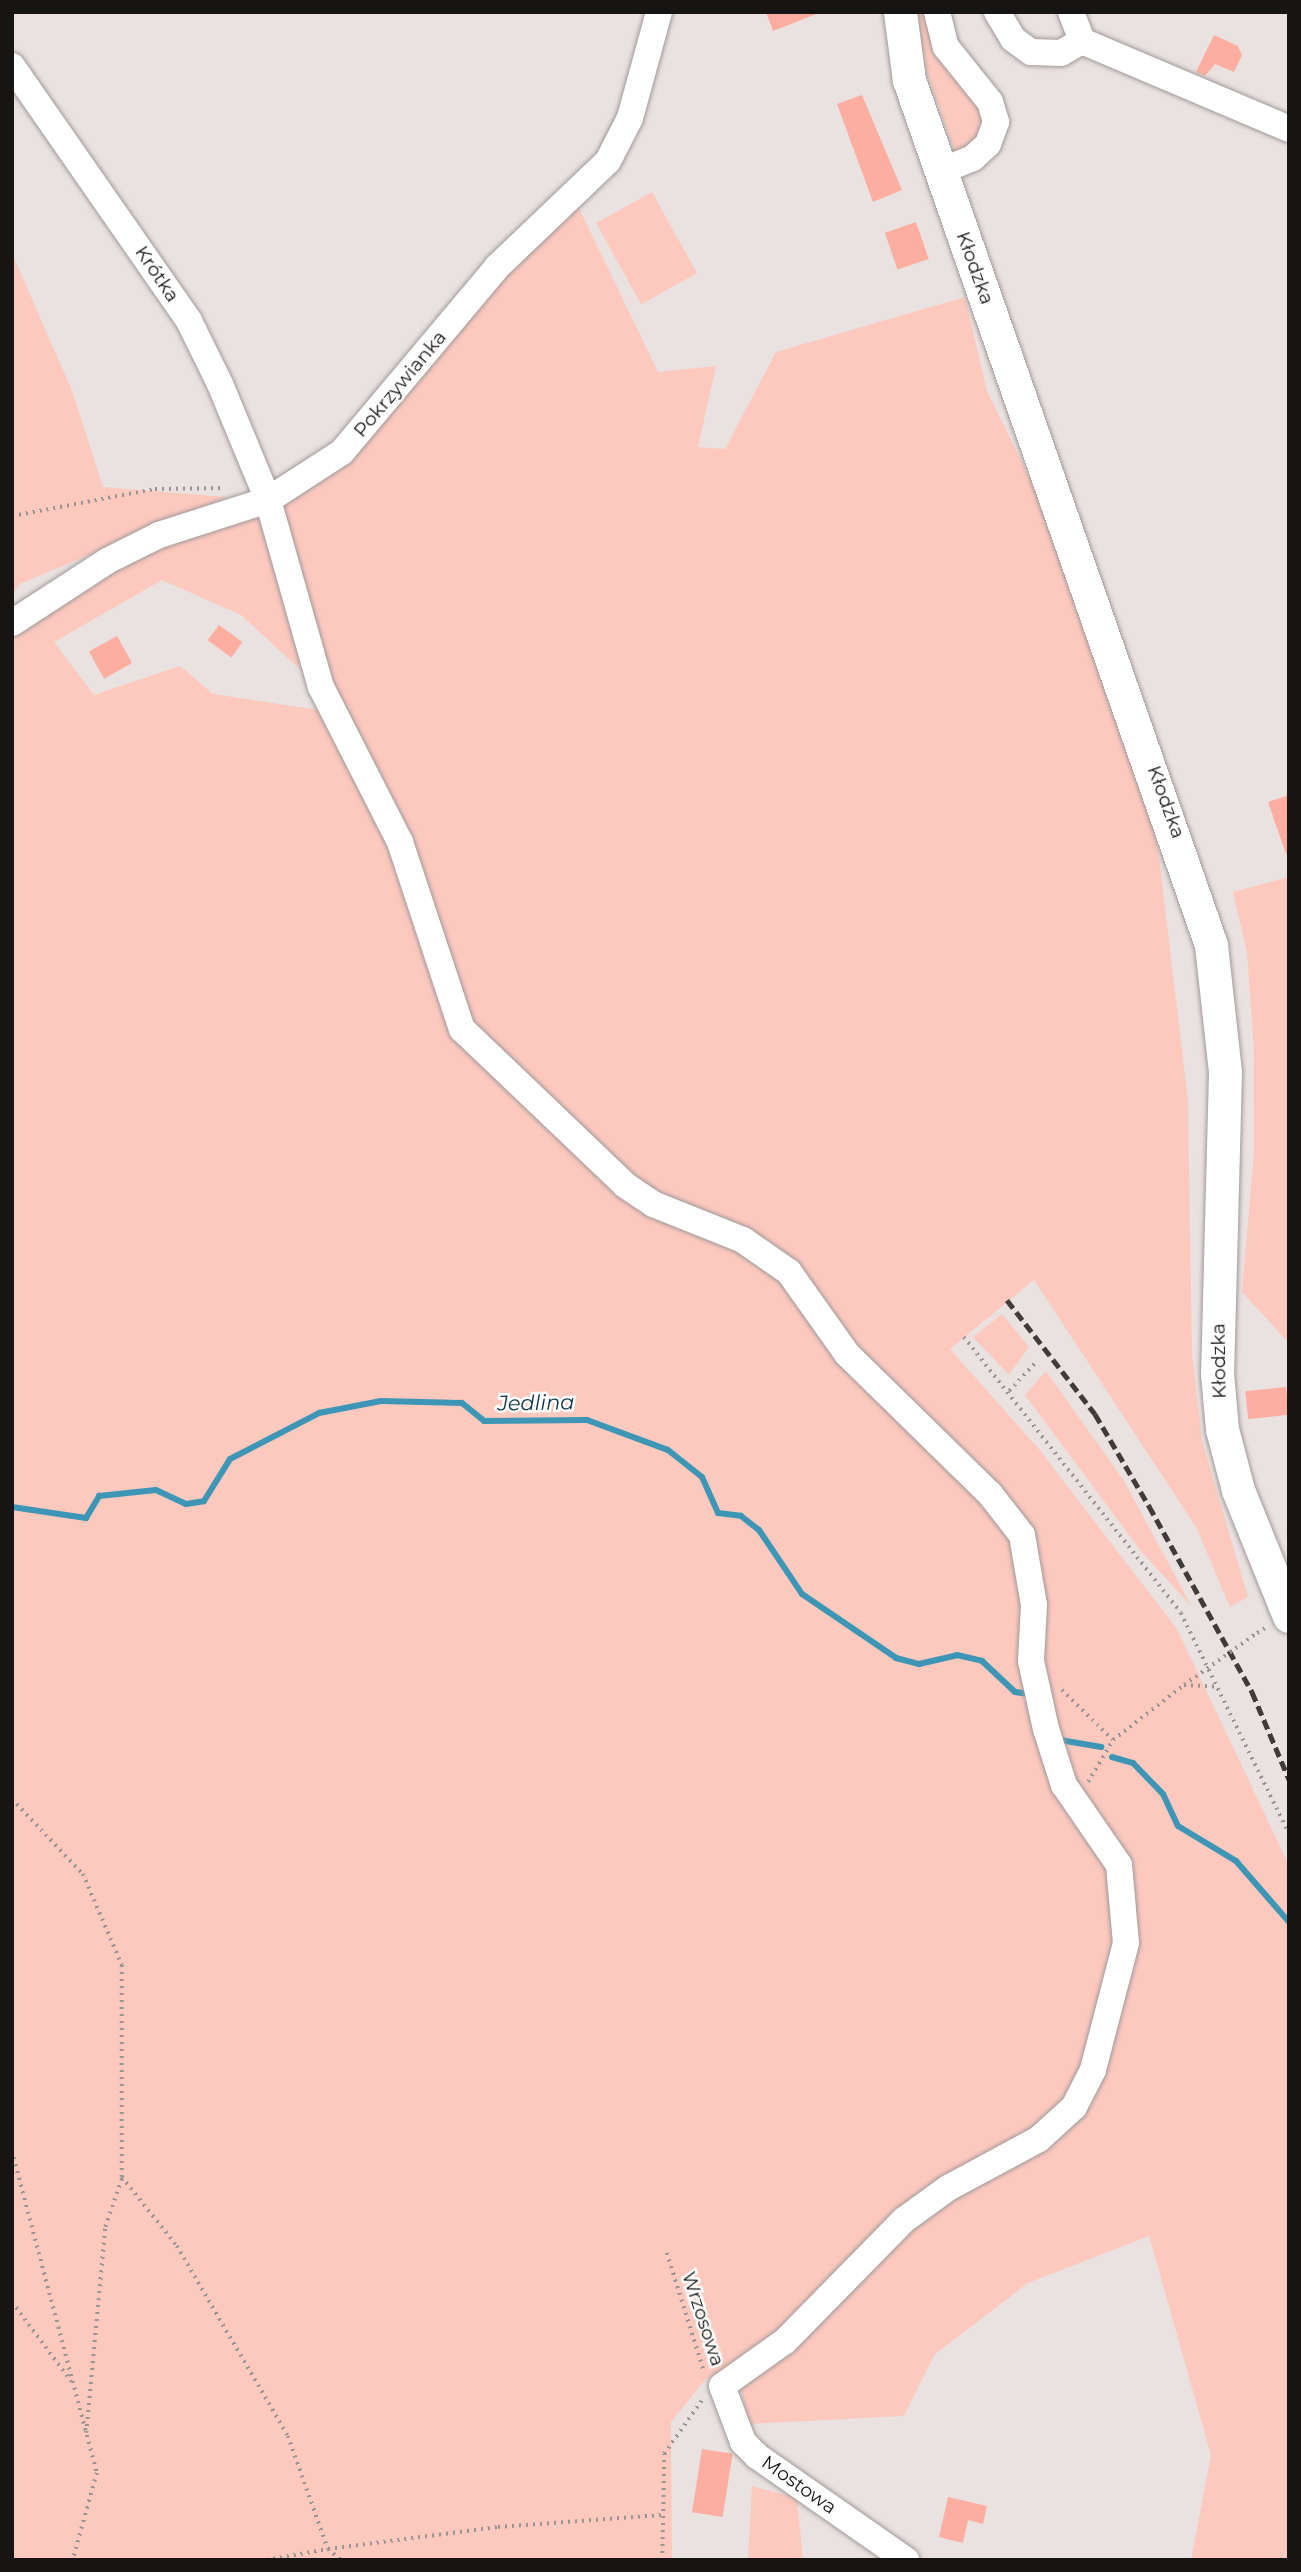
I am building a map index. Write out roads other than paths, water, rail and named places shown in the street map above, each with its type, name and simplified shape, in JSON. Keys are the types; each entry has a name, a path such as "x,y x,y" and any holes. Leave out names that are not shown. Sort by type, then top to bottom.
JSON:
{"main road":[{"name":"Kłodzka","path":"900,12 909,80 1211,945 1225,1072 1217,1373 1222,1429 1238,1490 1289,1616"}],"street":[{"name":"Pokrzywianka","path":"12,623 33,604 159,535 268,500 342,452 497,267 608,161 630,118 659,12"},
{"path":"937,12 946,47 990,102 996,122 988,144 972,158 940,171"},
{"path":"998,12 1013,39 1031,52 1062,53 1082,41"},
{"path":"1071,12 1082,41 1289,129"},
{"name":"Krótka","path":"12,66 189,321 268,500 321,687 400,842 462,1030 625,1185 699,1226 743,1240 789,1272 847,1354 990,1494 1022,1535 1034,1605 1031,1661 1046,1729 1076,1805 1119,1865 1126,1943 1093,2070 1074,2107 1039,2139 948,2188 904,2220 785,2341 717,2389"},
{"name":"Mostowa","path":"717,2389 743,2442 757,2456 906,2560"}],"waterway":[{"name":"Jedlina","path":"12,1507 86,1518 99,1496 156,1490 186,1504 204,1501 230,1459 319,1413 381,1401 462,1403 484,1421 587,1420 668,1450 702,1477 718,1513 741,1516 759,1530 802,1594 896,1658 919,1664 957,1655 982,1661 1015,1692 1029,1694"},
{"name":"Jedlina","path":"1060,1740 1101,1747"},
{"name":"Jedlina","path":"1112,1757 1133,1763 1163,1794 1178,1826 1236,1861 1289,1922"}],"railway":[{"path":"1007,1300 1095,1414 1252,1692 1289,1779"}]}
